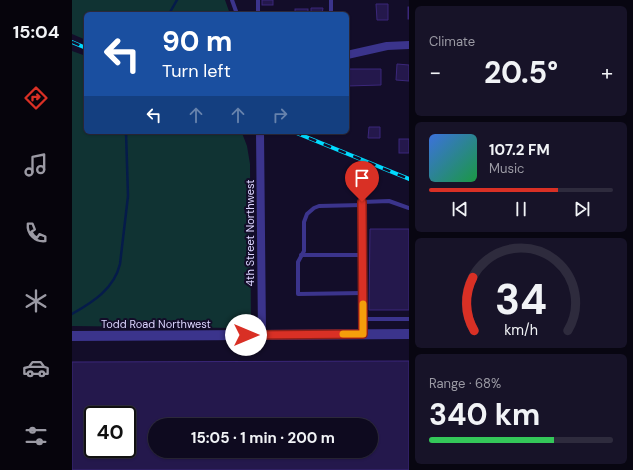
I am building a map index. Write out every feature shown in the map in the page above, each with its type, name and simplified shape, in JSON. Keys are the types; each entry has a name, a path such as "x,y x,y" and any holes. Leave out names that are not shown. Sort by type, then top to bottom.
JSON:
{"street":[{"path":"349,55 387,46 409,45"},
{"name":"4th Street Northwest","path":"260,134 262,335"},
{"name":"Todd Road Northwest","path":"72,336 409,334"}],"lane":[{"path":"232,0 236,12"},
{"path":"258,0 258,12"},
{"path":"331,0 331,12"},
{"path":"363,334 362,202 389,201 409,208"},
{"path":"362,205 319,206 310,211 304,222 304,251 298,262 298,294 363,293"},
{"path":"301,256 362,255"},
{"path":"363,319 409,319"}],"green space":[{"path":"72,0 225,0 229,12 84,12 84,39 72,34"},
{"path":"72,51 84,55 84,134 242,134 247,146 250,164 251,323 248,327 235,328 72,326"}],"building":[{"path":"262,0 273,0 273,5 262,5"},
{"path":"376,4 388,4 388,20 377,20"},
{"path":"409,7 409,19 408,19"},
{"path":"311,8 323,8 322,12 311,12"},
{"path":"295,9 308,9 308,12 295,12"},
{"path":"397,64 409,65 409,81 396,80"},
{"path":"349,69 381,69 381,85 349,86"},
{"path":"369,127 380,127 380,138 368,138"},
{"path":"399,139 409,139 409,153 399,153"},
{"path":"370,229 409,229 409,310 369,310"},
{"path":"409,361 409,470 72,470 72,362"}],"waterway":[{"path":"170,12 177,0"},
{"path":"72,314 88,305 108,288 113,281 120,264 128,196 126,134"}],"railway":[{"path":"72,42 84,47"},
{"path":"299,134 409,179"}],"slow traffic":[{"path":"343,334 363,334 363,304"}],"route":[{"path":"246,335 363,334 362,202"}]}
